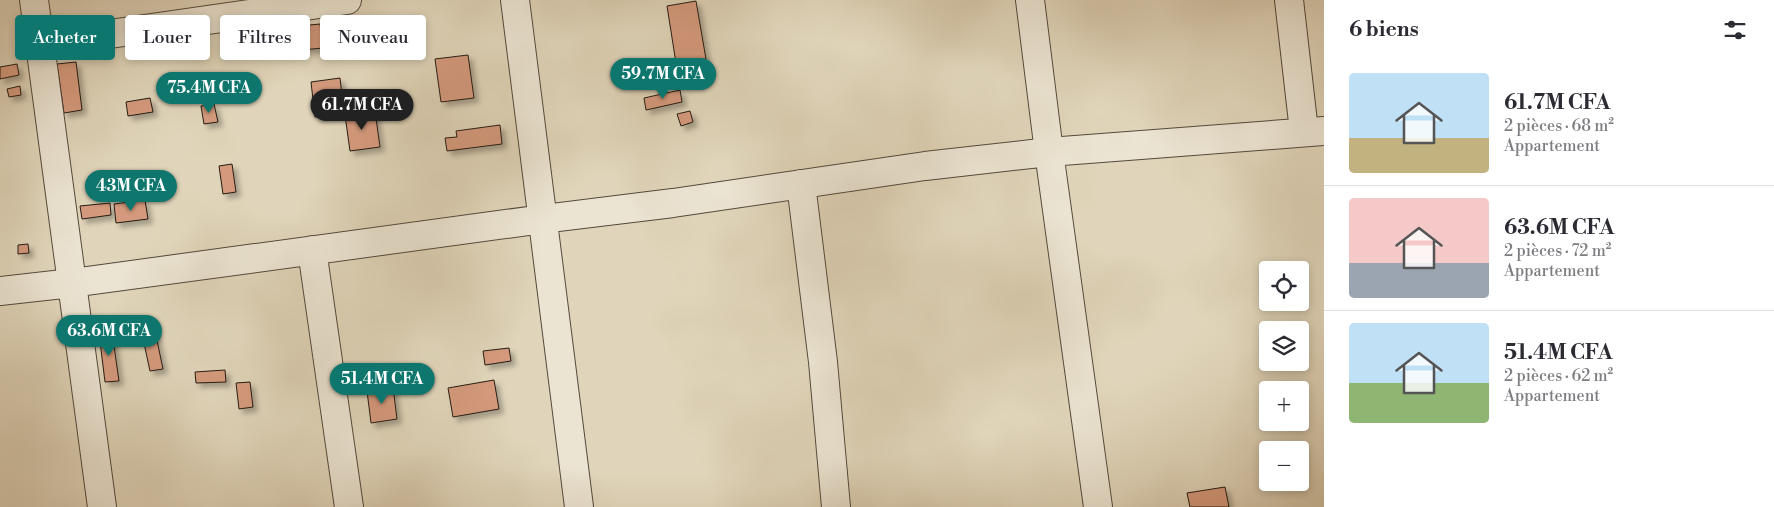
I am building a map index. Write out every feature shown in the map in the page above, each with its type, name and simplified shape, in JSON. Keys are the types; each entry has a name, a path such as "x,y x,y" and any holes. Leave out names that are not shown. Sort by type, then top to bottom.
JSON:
{"street":[{"path":"34,0 36,15"},
{"path":"115,31 265,6 347,0"},
{"path":"515,0 579,507"},
{"path":"1030,0 1048,152 1098,507"},
{"path":"0,291 673,203 926,166 1048,152 1314,131 1289,0"},
{"path":"42,60 102,507"},
{"path":"801,184 822,362 836,507"},
{"path":"312,250 349,507"}],"building":[{"path":"696,1 706,59 676,63 667,6"},
{"path":"320,24 320,48 310,49 310,25"},
{"path":"468,55 474,98 441,102 435,59"},
{"path":"76,62 82,110 64,113 57,64"},
{"path":"17,64 19,75 0,79 0,67"},
{"path":"340,78 344,114 315,117 311,82"},
{"path":"20,86 21,95 9,97 7,89"},
{"path":"680,90 682,102 646,110 644,98"},
{"path":"150,98 153,112 128,116 126,102"},
{"path":"214,104 218,122 204,124 201,106"},
{"path":"375,111 380,147 350,151 345,115"},
{"path":"690,111 693,122 681,126 677,114"},
{"path":"500,125 502,144 447,151 445,138 457,137 456,131"},
{"path":"232,164 236,192 223,194 219,166"},
{"path":"145,200 148,219 116,223 114,204"},
{"path":"110,203 111,215 82,219 80,206"},
{"path":"28,244 29,253 18,254 18,245"},
{"path":"155,331 163,369 150,371 142,334"},
{"path":"112,332 119,381 105,382 99,333"},
{"path":"509,348 511,361 485,365 483,351"},
{"path":"225,370 226,382 196,383 195,372"},
{"path":"494,380 499,409 453,417 448,388"},
{"path":"250,382 253,407 239,409 236,383"},
{"path":"393,387 397,419 371,423 367,391"},
{"path":"1225,487 1229,507 1190,507 1187,493"}]}
